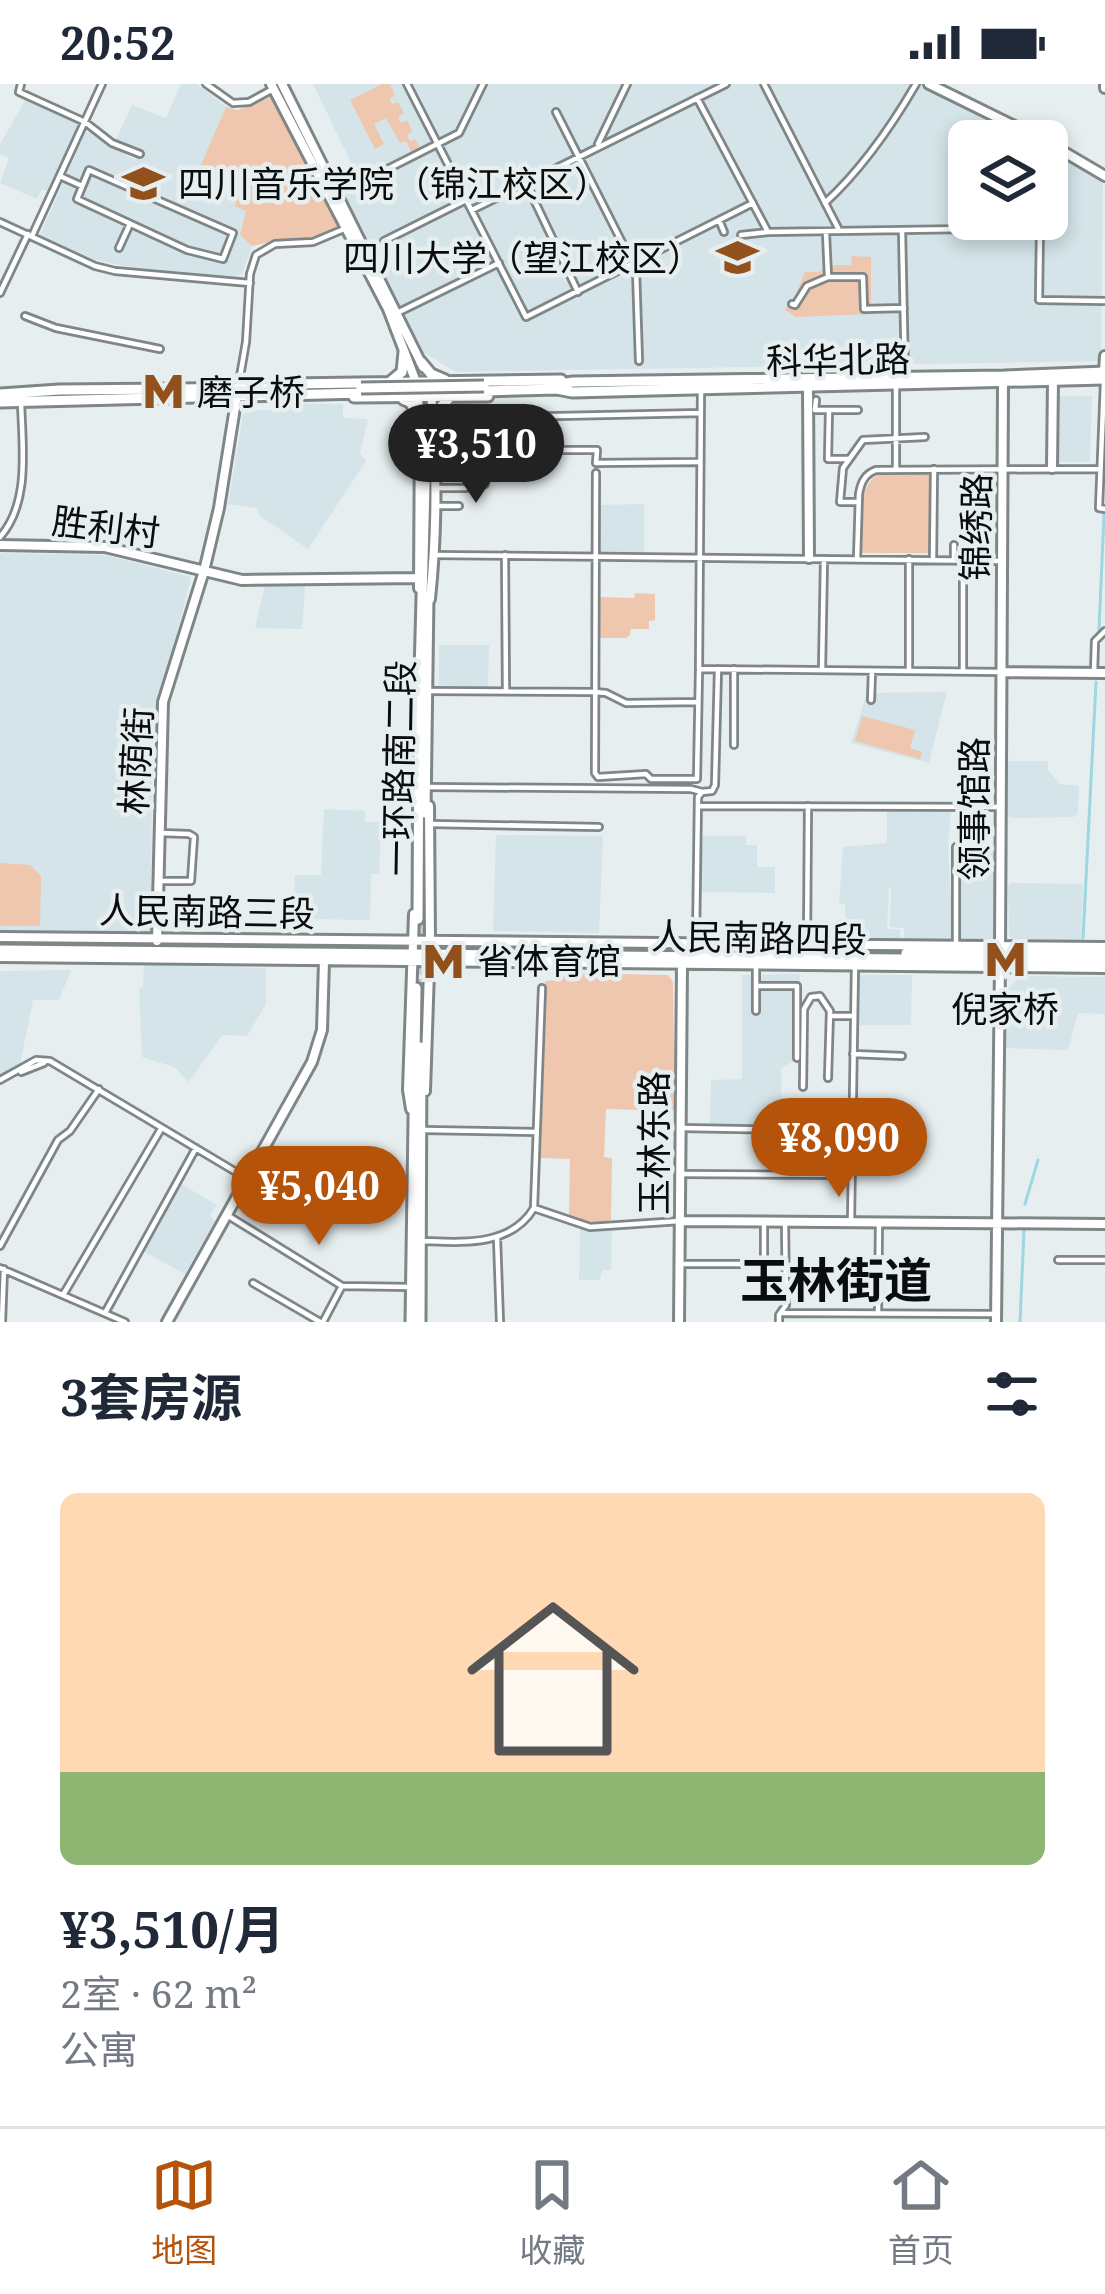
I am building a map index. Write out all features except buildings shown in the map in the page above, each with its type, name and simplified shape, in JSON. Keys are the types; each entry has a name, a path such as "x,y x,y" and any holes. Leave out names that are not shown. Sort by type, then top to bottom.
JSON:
{"main road":[{"path":"389,382 402,372 404,352"},
{"path":"421,362 441,382 441,393 449,396 434,421"},
{"name":"科华北路","path":"365,392 1105,375"},
{"name":"科华北路","path":"271,392 298,382 556,379 573,387 701,389 900,381 1003,384 1105,375"},
{"path":"0,398 58,390 381,395 382,384 373,382"},
{"name":"科华北路","path":"365,392 398,397 557,394 573,387"},
{"path":"0,398 237,392"},
{"path":"398,397 410,402 420,419"},
{"path":"425,618 429,443"},
{"name":"一环路南二段","path":"418,933 427,691 425,618"},
{"name":"一环路南二段","path":"424,791 425,618"},
{"path":"418,933 429,951"},
{"name":"人民南路三段","path":"0,947 157,949 418,933"},
{"name":"人民南路四段","path":"429,951 1105,958"},
{"path":"416,1322 419,985"},
{"path":"416,1322 412,1287 420,1129"}],"street":[{"path":"21,84 19,92 140,154"},
{"path":"0,290 102,84"},
{"path":"206,84 233,104 249,102 275,86 421,362 441,382 431,396 434,421 418,578 425,618"},
{"path":"407,84 526,317 753,203"},
{"path":"352,187 459,133 483,84"},
{"path":"596,147 627,84"},
{"path":"472,210 726,84"},
{"path":"764,84 839,231"},
{"path":"825,203 848,182 916,84"},
{"path":"928,84 1003,120"},
{"path":"697,98 768,232"},
{"path":"556,112 638,278 639,361"},
{"path":"1068,154 1105,176"},
{"path":"89,170 233,233 224,259 187,250 130,224 77,200 89,170"},
{"path":"60,176 82,186"},
{"path":"526,183 578,292"},
{"path":"384,242 466,200"},
{"path":"718,220 724,232"},
{"path":"0,222 115,272 250,283"},
{"path":"119,248 130,224"},
{"path":"237,392 253,260 281,243 318,241 349,226"},
{"path":"349,226 416,382 420,419 429,443 436,491 425,618"},
{"path":"741,235 1040,228 1039,300 1105,302"},
{"path":"896,470 904,308 902,230"},
{"path":"826,231 828,277"},
{"path":"397,313 499,263"},
{"path":"792,304 807,286 828,277 862,277 864,309 904,308"},
{"path":"25,316 56,328 160,349"},
{"path":"1102,508 1105,356"},
{"path":"1052,468 1053,379"},
{"name":"锦绣路","path":"1002,671 1003,384"},
{"path":"808,387 808,558"},
{"path":"596,473 595,773 598,777 646,774 651,779 697,779 701,389"},
{"name":"林荫街","path":"157,949 163,702 204,571 237,392"},
{"path":"816,400 815,410 858,410"},
{"path":"0,541 21,482 21,401"},
{"path":"829,410 828,459 849,459"},
{"path":"510,417 701,412"},
{"path":"859,502 840,502 843,468 863,440 926,437"},
{"path":"429,443 505,445 508,450 597,450 596,464 700,462"},
{"path":"933,560 934,469"},
{"path":"857,559 860,484 868,473 1100,469"},
{"path":"436,491 485,484"},
{"path":"434,506 459,506"},
{"name":"胜利村","path":"0,541 105,547 242,580 418,578"},
{"path":"954,560 955,545"},
{"path":"432,554 1003,561"},
{"path":"505,555 506,691"},
{"path":"822,670 824,559"},
{"path":"909,560 909,671"},
{"path":"962,671 964,560"},
{"path":"699,669 1099,673 1095,641 1105,631"},
{"path":"419,985 418,933 430,824 424,791 712,791 716,785 718,670"},
{"path":"734,670 734,745"},
{"path":"872,670 872,700"},
{"name":"领事馆路","path":"996,1318 1002,671"},
{"path":"427,691 595,692 626,703 698,702"},
{"path":"696,944 698,797 703,792"},
{"path":"698,806 1002,806"},
{"path":"807,945 808,806"},
{"path":"430,824 599,827"},
{"path":"158,881 191,881 194,837 159,833"},
{"path":"956,848 956,946"},
{"path":"418,933 445,941"},
{"path":"418,933 429,951 419,985"},
{"name":"人民南路三段","path":"157,949 402,941 418,933"},
{"name":"人民南路三段","path":"157,949 324,961 396,961 418,933"},
{"name":"人民南路四段","path":"445,941 956,946 1000,957 854,966 449,962 429,951 445,941"},
{"path":"166,1322 315,1056 322,1030 324,961"},
{"path":"396,961 409,969 419,985"},
{"path":"419,985 449,962"},
{"name":"玉林东路","path":"680,1322 682,964"},
{"path":"756,965 756,1011"},
{"path":"851,1222 854,966"},
{"path":"757,986 797,986 797,1058"},
{"path":"420,1240 497,1238 519,1226 533,1208 542,988"},
{"path":"803,1088 804,1009 811,997 820,996 830,1011 828,1078"},
{"path":"830,1016 854,1016"},
{"path":"853,1054 902,1055"},
{"path":"0,1081 36,1060 57,1065 245,1179"},
{"path":"0,1246 58,1140 70,1131 98,1090"},
{"path":"63,1295 161,1128"},
{"path":"681,1128 852,1131"},
{"path":"420,1129 536,1132"},
{"path":"105,1313 195,1148"},
{"path":"680,1174 851,1175"},
{"path":"533,1208 590,1227 680,1221 1105,1224"},
{"path":"226,1214 343,1286 412,1287"},
{"path":"764,1221 764,1280 786,1280"},
{"path":"779,1322 786,1305 785,1222"},
{"path":"872,1322 879,1223"},
{"path":"497,1238 500,1322"},
{"path":"1058,1260 1105,1260"},
{"path":"680,1264 764,1264"},
{"path":"2,1322 2,1268 124,1322"},
{"path":"253,1283 322,1322 343,1286"},
{"path":"783,1313 941,1313 996,1318"},
{"path":"901,1313 901,1322"},
{"path":"941,1313 941,1322"}],"shaded area":[{"name":"四川音乐学院（锦江校区）","path":"181,84 197,84 226,107 198,174 241,189 247,210 240,235 252,246 242,274 233,279 124,266 93,259 40,235 85,133 92,132 134,160 144,153 115,141 132,105 166,118"},
{"name":"四川大学（望江校区）","path":"313,84 928,84 997,120 948,120 948,240 1068,240 1068,160 1103,182 1101,361 456,372 416,348 338,188 358,177"},
{"path":"390,84 395,95 392,104 398,102 404,113 398,117 401,123 407,120 412,131 407,135 421,150 412,154 386,118 374,124 384,144 375,149 350,100"},
{"path":"273,96 340,226 316,238 252,246 240,235 246,211 235,206 240,189 197,174 226,107 238,110"},
{"path":"26,99 81,123 49,192 42,189 37,199 0,183 9,158 0,154 0,144"},
{"path":"852,256 871,257 868,314 796,317 785,310 805,272 819,272 827,265 851,265"},
{"path":"1059,396 1092,396 1090,462 1058,462"},
{"path":"285,404 343,404 343,418 368,419 360,453 366,461 308,549 259,515 256,508 228,504 243,415 249,410 284,410"},
{"path":"880,473 932,473 931,553 862,553 863,498"},
{"path":"644,504 644,553 599,553 599,505"},
{"path":"0,553 105,555 191,577 152,744 151,935 0,933"},
{"path":"265,585 305,586 302,629 255,628"},
{"path":"635,593 655,594 655,620 649,621 649,629 631,629 626,638 598,638 598,597 634,598"},
{"path":"439,645 489,645 488,687 439,686"},
{"path":"947,692 929,763 851,743 867,693"},
{"path":"862,716 915,730 910,748 922,752 920,759 855,741"},
{"path":"1007,761 1048,761 1048,770 1060,784 1079,786 1078,813 1074,817 1010,818"},
{"path":"324,809 365,811 365,822 381,822 379,874 371,874 370,920 306,919 306,909 294,908 295,875 321,875"},
{"path":"887,811 951,812 953,942 904,942 904,928 890,927 891,888 886,889 887,929 900,929 901,941 846,942 845,904 839,903 843,847 887,843"},
{"path":"496,835 603,836 599,933 493,931"},
{"path":"701,836 746,836 746,845 757,845 757,867 775,867 775,893 701,892"},
{"path":"961,845 997,845 995,941 959,944"},
{"path":"0,863 30,865 41,876 40,926 0,926"},
{"path":"1011,883 1083,884 1081,942 1015,942 1009,935"},
{"path":"144,965 266,968 266,1004 247,1036 222,1035 189,1082 174,1067 142,1057 139,989 143,988"},
{"path":"71,970 59,1000 33,1000 20,1064 0,1075 0,971"},
{"path":"558,973 668,975 673,982 675,1111 606,1109 604,1157 612,1158 611,1220 592,1224 569,1217 570,1159 541,1158 545,981 557,980"},
{"path":"800,974 800,1058 781,1068 782,1125 710,1124 711,1080 742,1079 742,975"},
{"path":"856,975 912,975 911,1025 856,1025"},
{"path":"1022,976 1105,977 1105,1014 1078,1013 1068,1050 1003,1048 1004,992"},
{"path":"181,1184 217,1205 210,1216 215,1220 185,1274 143,1251"},
{"path":"612,1228 611,1270 602,1270 600,1280 579,1280 580,1229"}],"waterway":[{"path":"1099,630 1104,515"},
{"path":"1097,664 1098,643"},
{"path":"1083,938 1096,682"},
{"path":"1025,1204 1038,1160"},
{"path":"1020,1322 1024,1230"}],"tunnel":[{"path":"277,84 298,123"},
{"path":"419,363 426,384 429,446"},
{"path":"421,988 423,919"}],"place":[{"name":"四川音乐学院（锦江校区）","path":"144,184"},
{"name":"四川大学（望江校区）","path":"737,258"},
{"name":"磨子桥","path":"163,392"},
{"name":"倪家桥","path":"1005,959"},
{"name":"省体育馆","path":"443,961"}],"district":[{"name":"玉林街道","path":"836,1281"}]}
